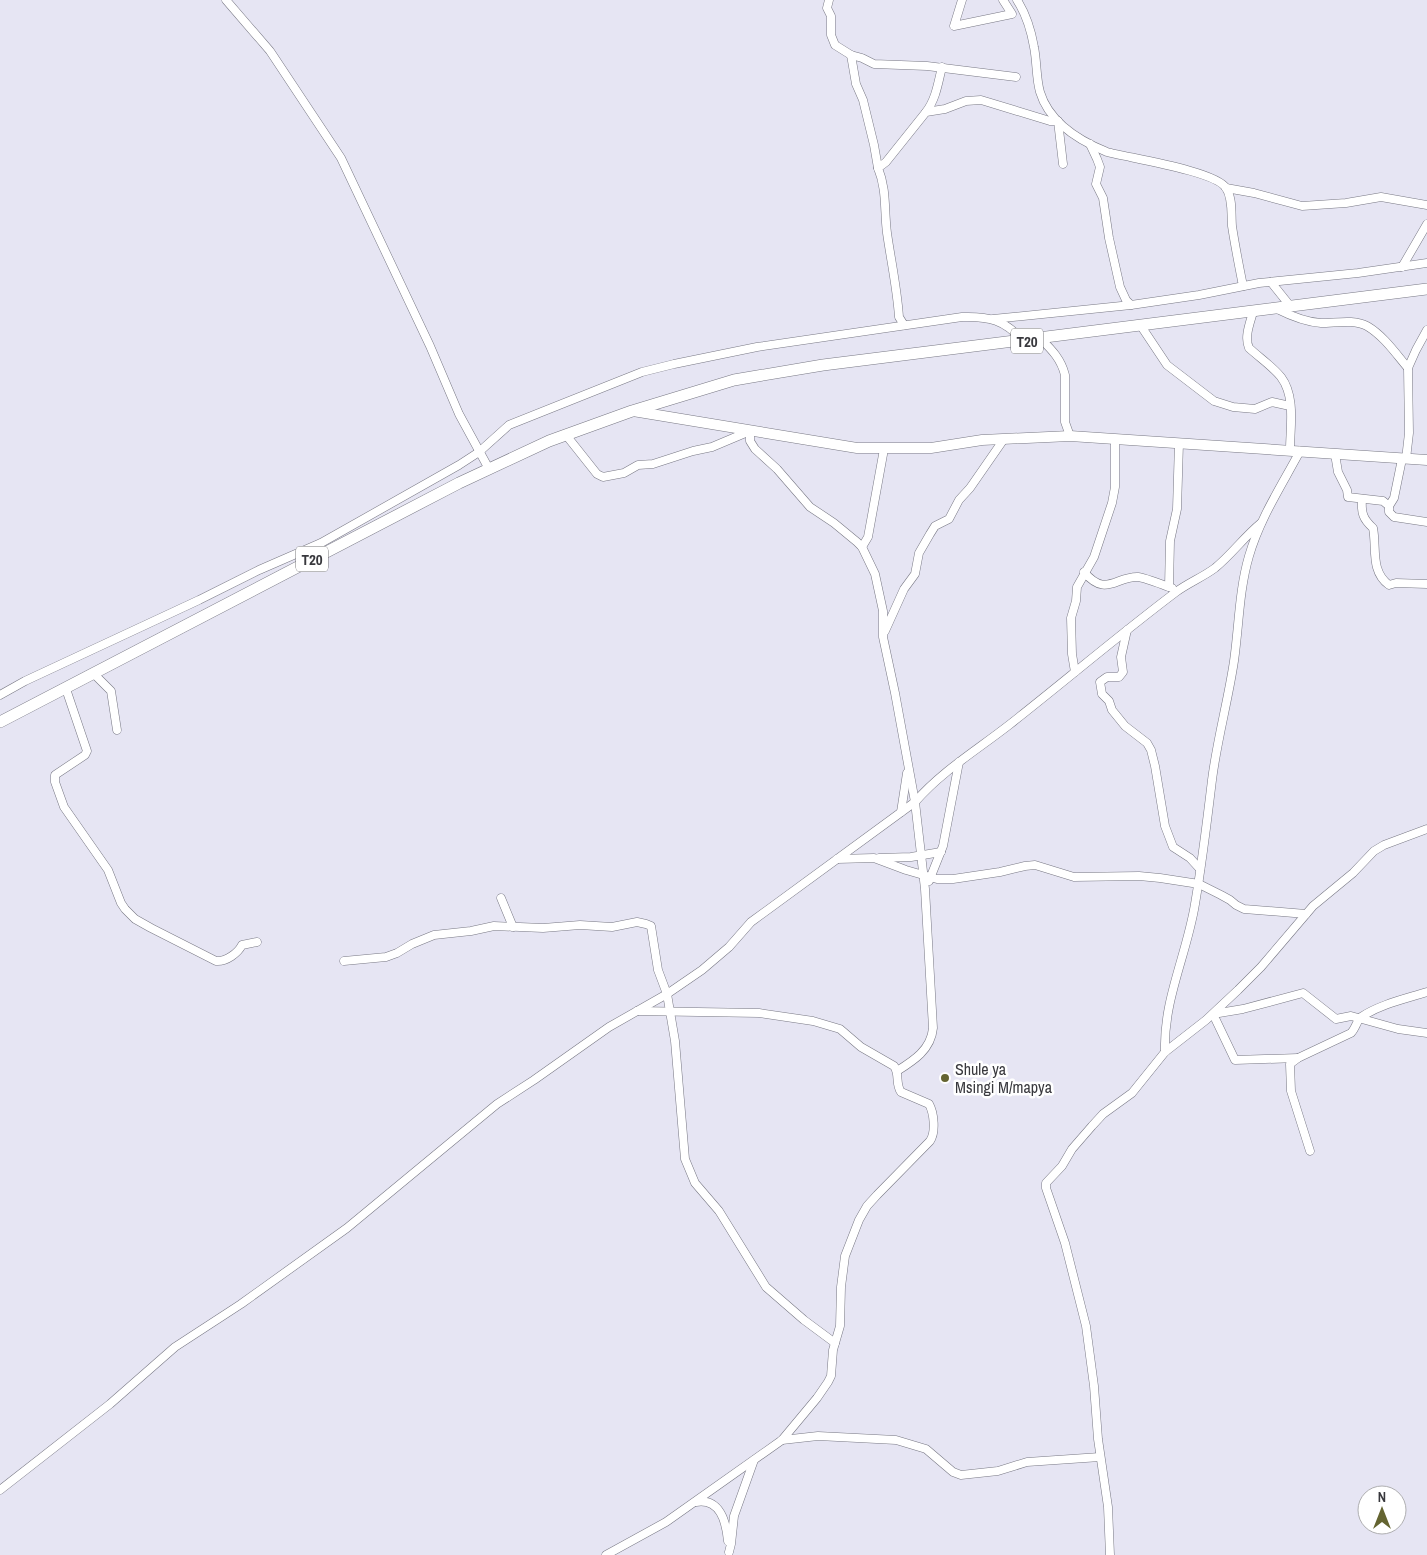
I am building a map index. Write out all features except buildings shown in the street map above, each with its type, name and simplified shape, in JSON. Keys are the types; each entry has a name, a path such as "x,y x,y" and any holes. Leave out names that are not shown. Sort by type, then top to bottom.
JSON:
{"main road":[{"name":"T20","path":"0,722 458,483 566,435 632,411 734,380 823,365 1427,290"}],"street":[{"path":"226,0 270,51 341,158 430,346 459,414 489,469"},
{"path":"829,0 827,8 831,16 831,35 835,45 851,55 874,64 902,64 1016,77"},
{"path":"962,0 954,26 1012,14 1003,0"},
{"path":"1017,0 1027,20 1034,47 1040,93 1048,110 1070,132 1090,144 1115,154 1205,175 1220,182 1226,188 1254,193 1302,206 1346,203 1381,197 1427,204"},
{"path":"851,55 856,84 863,100 878,168 883,180 887,230 900,319 904,325"},
{"path":"878,168 886,162 931,105 942,68"},
{"path":"926,112 945,109 966,101 981,100 1058,121"},
{"path":"1058,121 1063,164"},
{"path":"1090,144 1100,167 1096,184 1103,198 1109,238 1120,287 1126,300 1131,305"},
{"path":"1226,188 1243,286"},
{"path":"1402,267 1422,229 1427,224"},
{"path":"0,695 25,681 259,570 321,543 479,452 508,425 642,372 757,347 904,325 962,317 993,319 1131,305 1271,282 1427,263"},
{"path":"1271,282 1291,307"},
{"path":"1277,309 1296,318 1309,321 1348,322 1366,326 1380,336 1408,368"},
{"path":"1165,1052 1165,1025 1168,1007 1194,914 1212,780 1236,650 1242,587 1248,557 1261,523 1295,450 1288,389 1281,377 1249,348 1247,337 1253,312"},
{"path":"993,319 1014,330 1024,341"},
{"path":"1141,326 1167,365 1214,401 1233,407 1255,409 1272,402 1290,406"},
{"path":"1427,330 1408,368 1410,413 1404,459 1394,498 1389,506 1389,512 1394,516 1427,522"},
{"path":"1040,339 1055,353 1063,368 1065,375 1065,422 1070,436"},
{"path":"632,411 857,448 931,448 982,440 1070,436 1427,460"},
{"path":"566,435 596,474 603,477 624,473 638,465 653,464 712,447 750,431"},
{"path":"750,431 752,446 777,469 808,505 844,530 862,547 875,574 883,611 883,638 915,802 921,856 927,876"},
{"path":"883,638 889,619 904,590 915,574 919,553 930,534 935,526 949,518 959,500 970,488 1004,439"},
{"path":"1075,672 1072,654 1071,618 1078,587 1084,572 1094,557 1112,504 1116,470 1115,439"},
{"path":"1169,587 1170,541 1176,509 1179,443"},
{"path":"862,547 868,537 884,449"},
{"path":"1335,454 1338,472 1348,490 1348,496 1352,499 1383,501 1389,506"},
{"path":"1362,499 1364,518 1373,528 1375,558 1380,576 1389,585 1396,583 1427,584"},
{"path":"0,1490 102,1410 175,1347 241,1304 347,1228 497,1104 609,1027 666,994 720,956 743,930 757,918 915,802 928,788 959,762 1126,630 1179,590 1214,568 1261,523"},
{"path":"1084,572 1094,582 1103,584 1114,585 1137,577 1179,590"},
{"path":"1126,630 1121,657 1124,672 1119,677 1107,677 1100,682 1102,694 1110,701 1112,710 1126,726 1147,743 1156,766 1164,826 1173,847 1190,858 1200,869"},
{"path":"94,674 111,691 117,730"},
{"path":"66,688 86,751 82,757 55,775 54,782 68,814 91,844 109,873 122,905 136,919 216,961 225,960 239,950 242,944 257,942"},
{"path":"897,1071 921,1054 932,1036 925,889 927,876 941,852 959,762"},
{"path":"901,812 908,766"},
{"path":"1110,1555 1108,1507 1096,1426 1094,1386 1083,1310 1061,1228 1046,1183 1062,1166 1072,1149 1103,1114 1132,1093 1165,1052 1213,1014 1261,967 1314,906 1353,873 1374,851 1384,845 1427,829"},
{"path":"838,859 921,856 941,852"},
{"path":"874,858 927,876 953,879 1035,865 1074,877 1139,876 1160,878 1198,884 1244,909 1306,914"},
{"path":"502,898 513,927"},
{"path":"344,961 386,957 434,935 471,931 494,926 542,928 580,925 612,926 637,922 648,924 652,929 658,970 670,1013 676,1054 685,1159 690,1173 695,1183 718,1211 766,1287 835,1343"},
{"path":"1310,1151 1290,1085 1289,1067 1292,1061 1351,1033 1359,1018 1383,1006 1427,992"},
{"path":"1213,1014 1243,1010 1304,993 1336,1019 1345,1016 1359,1018 1398,1029 1427,1033"},
{"path":"606,1555 666,1522 782,1440 828,1382 840,1326 841,1286 845,1256 859,1220 877,1194 933,1136 931,1107 926,1102 900,1091 897,1084 897,1071 894,1066 861,1047 840,1029 813,1021 759,1013 637,1011"},
{"path":"1213,1014 1235,1060 1298,1058"},
{"path":"782,1440 818,1436 896,1440 926,1449 954,1472 961,1475 998,1472 1027,1462 1100,1457"},
{"path":"729,1553 734,1516 754,1460"},
{"path":"693,1502 711,1502 717,1508 727,1531 729,1553"}],"place":[{"name":"Shule ya Msingi M/mapya","path":"945,1078"}]}
